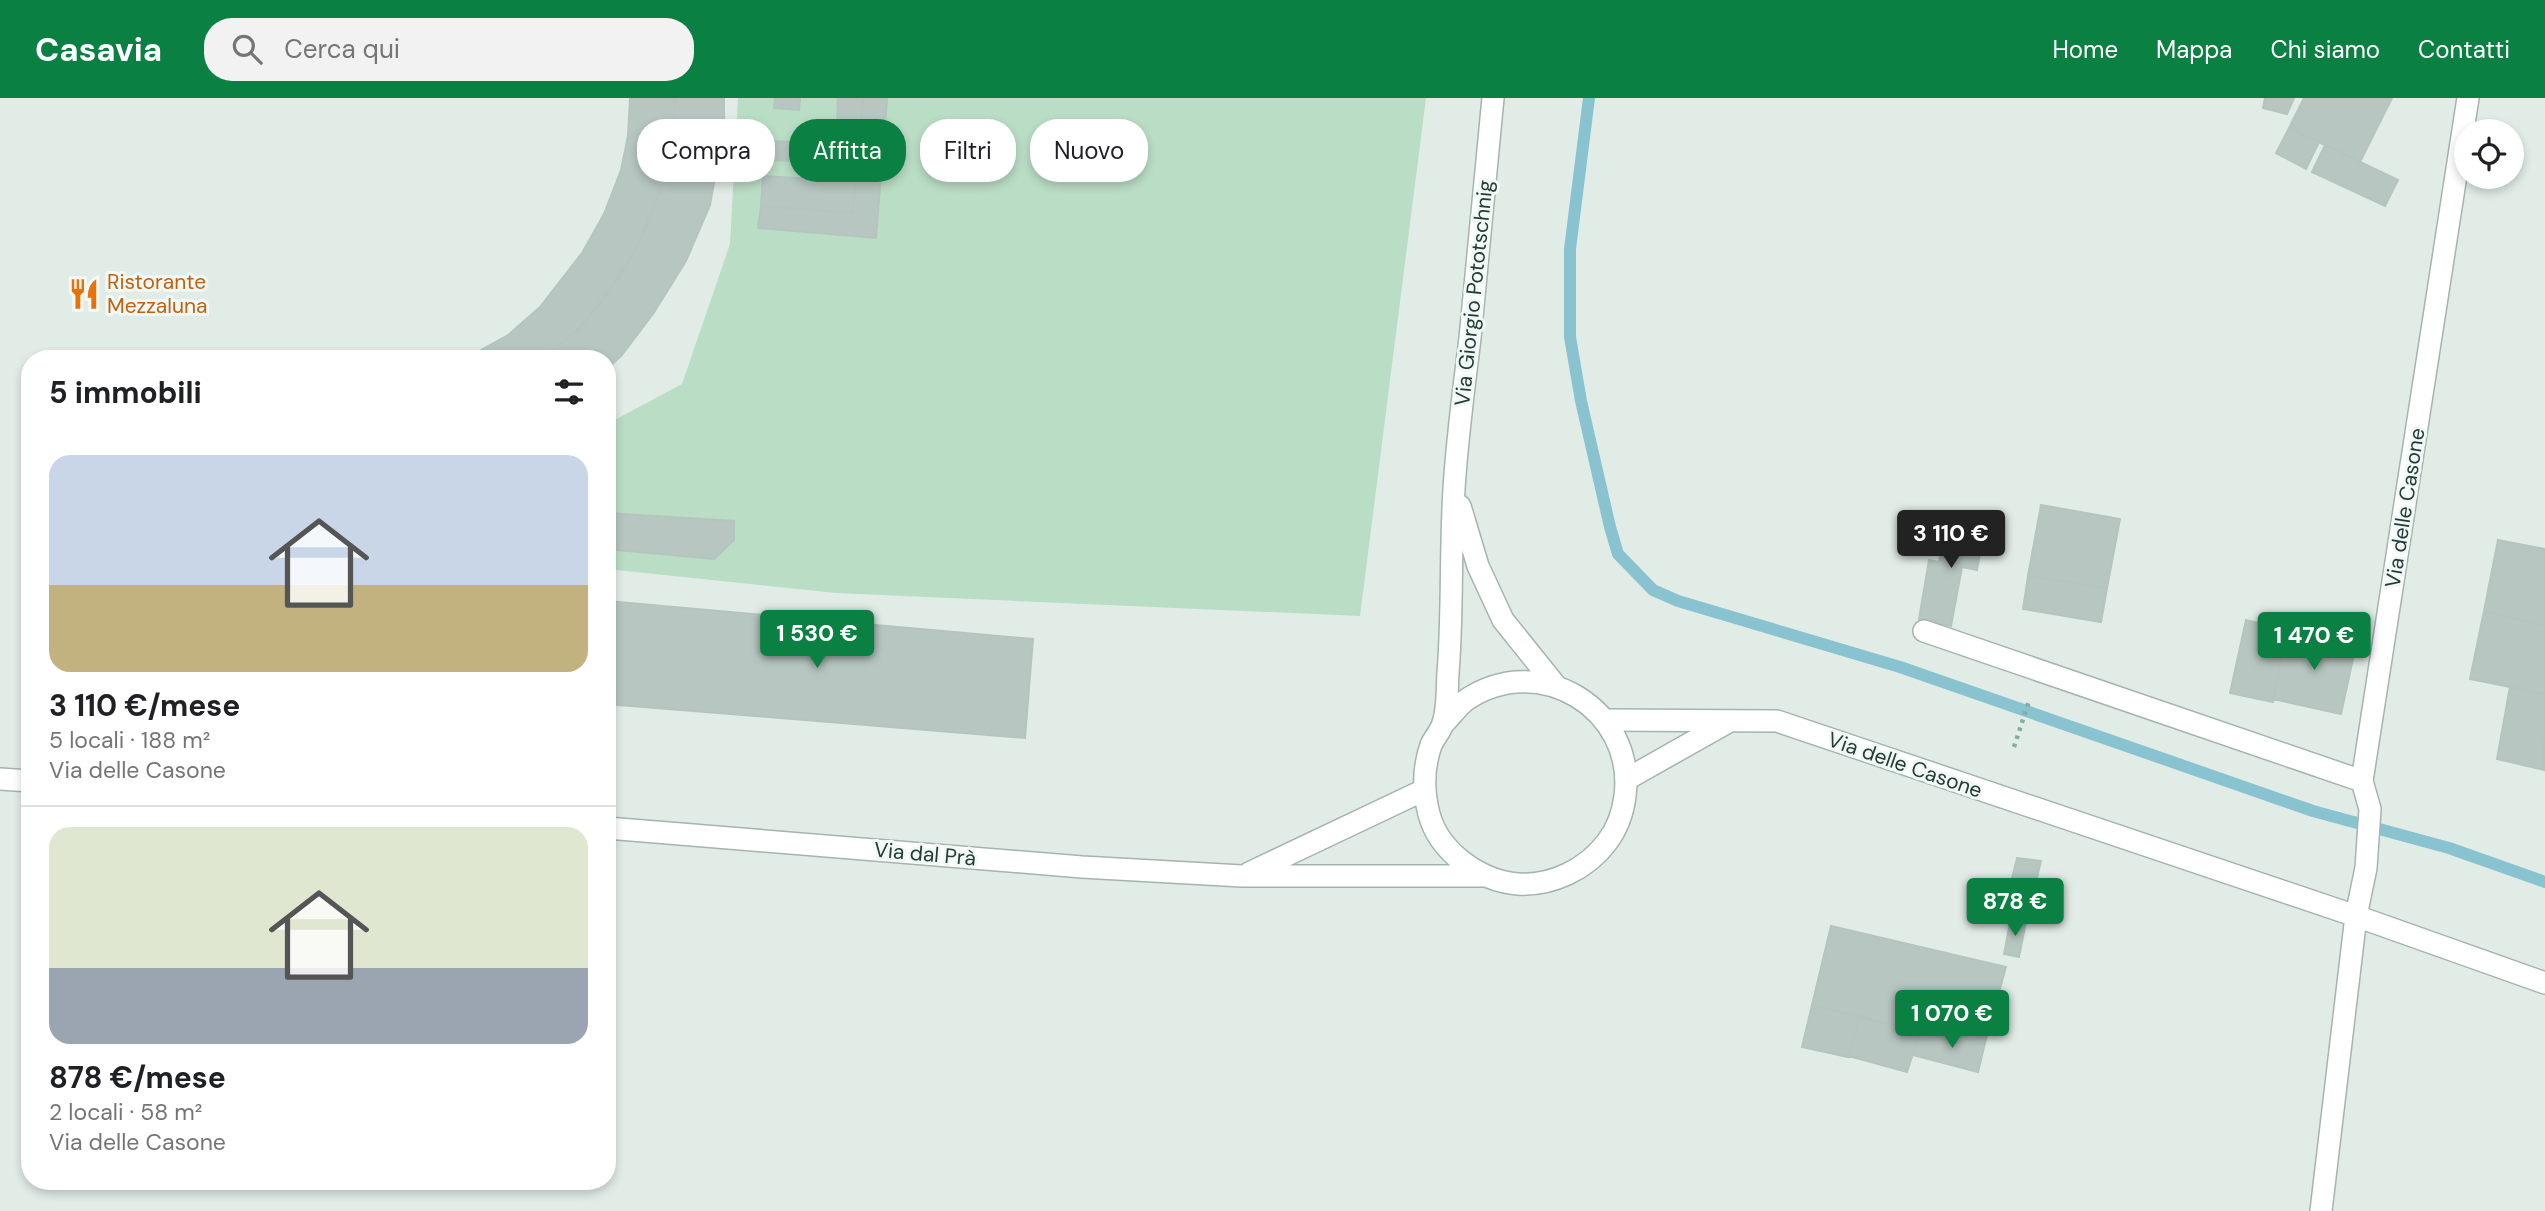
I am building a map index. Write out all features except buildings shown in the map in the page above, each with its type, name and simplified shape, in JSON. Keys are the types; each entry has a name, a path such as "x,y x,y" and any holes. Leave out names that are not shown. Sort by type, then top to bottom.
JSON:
{"street":[{"name":"Via Giorgio Pototschnig","path":"1444,723 1454,487 1493,98"},
{"name":"Via delle Casone","path":"2321,1211 2356,916 2366,868 2370,809 2362,781 2468,98"},
{"name":"Via Giorgio Pototschnig","path":"1454,487 1478,566 1503,620 1556,686"},
{"path":"1924,631 2362,781"},
{"path":"1525,681 1556,686 1583,699 1605,720 1620,746 1627,779 1622,812 1607,842 1583,866 1552,880 1518,884 1486,876 1462,862 1443,842 1430,817 1424,790 1425,767 1432,744 1444,723 1466,701 1494,687 1525,681"},
{"name":"Via delle Casone","path":"1605,720 1777,722 2356,916"},
{"path":"1627,779 1730,721"},
{"path":"0,779 21,780"},
{"name":"Via dal Prà","path":"1242,876 1424,790"},
{"name":"Via dal Prà","path":"616,829 1082,867 1242,876 1486,876"},
{"path":"2356,916 2545,983"}],"path":[{"path":"2014,747 2030,697"}],"green space":[{"path":"738,98 1426,98 1360,616 836,593 616,570 616,419 682,384 730,244 733,182 775,182 775,119 737,119"}],"waterway":[{"path":"1589,98 1570,249 1570,337 1581,401 1618,554 1653,590 1678,601 1900,667 2313,811 2449,848 2545,882"}],"place":[{"name":"Ristorante Mezzaluna","path":"84,294"}]}
